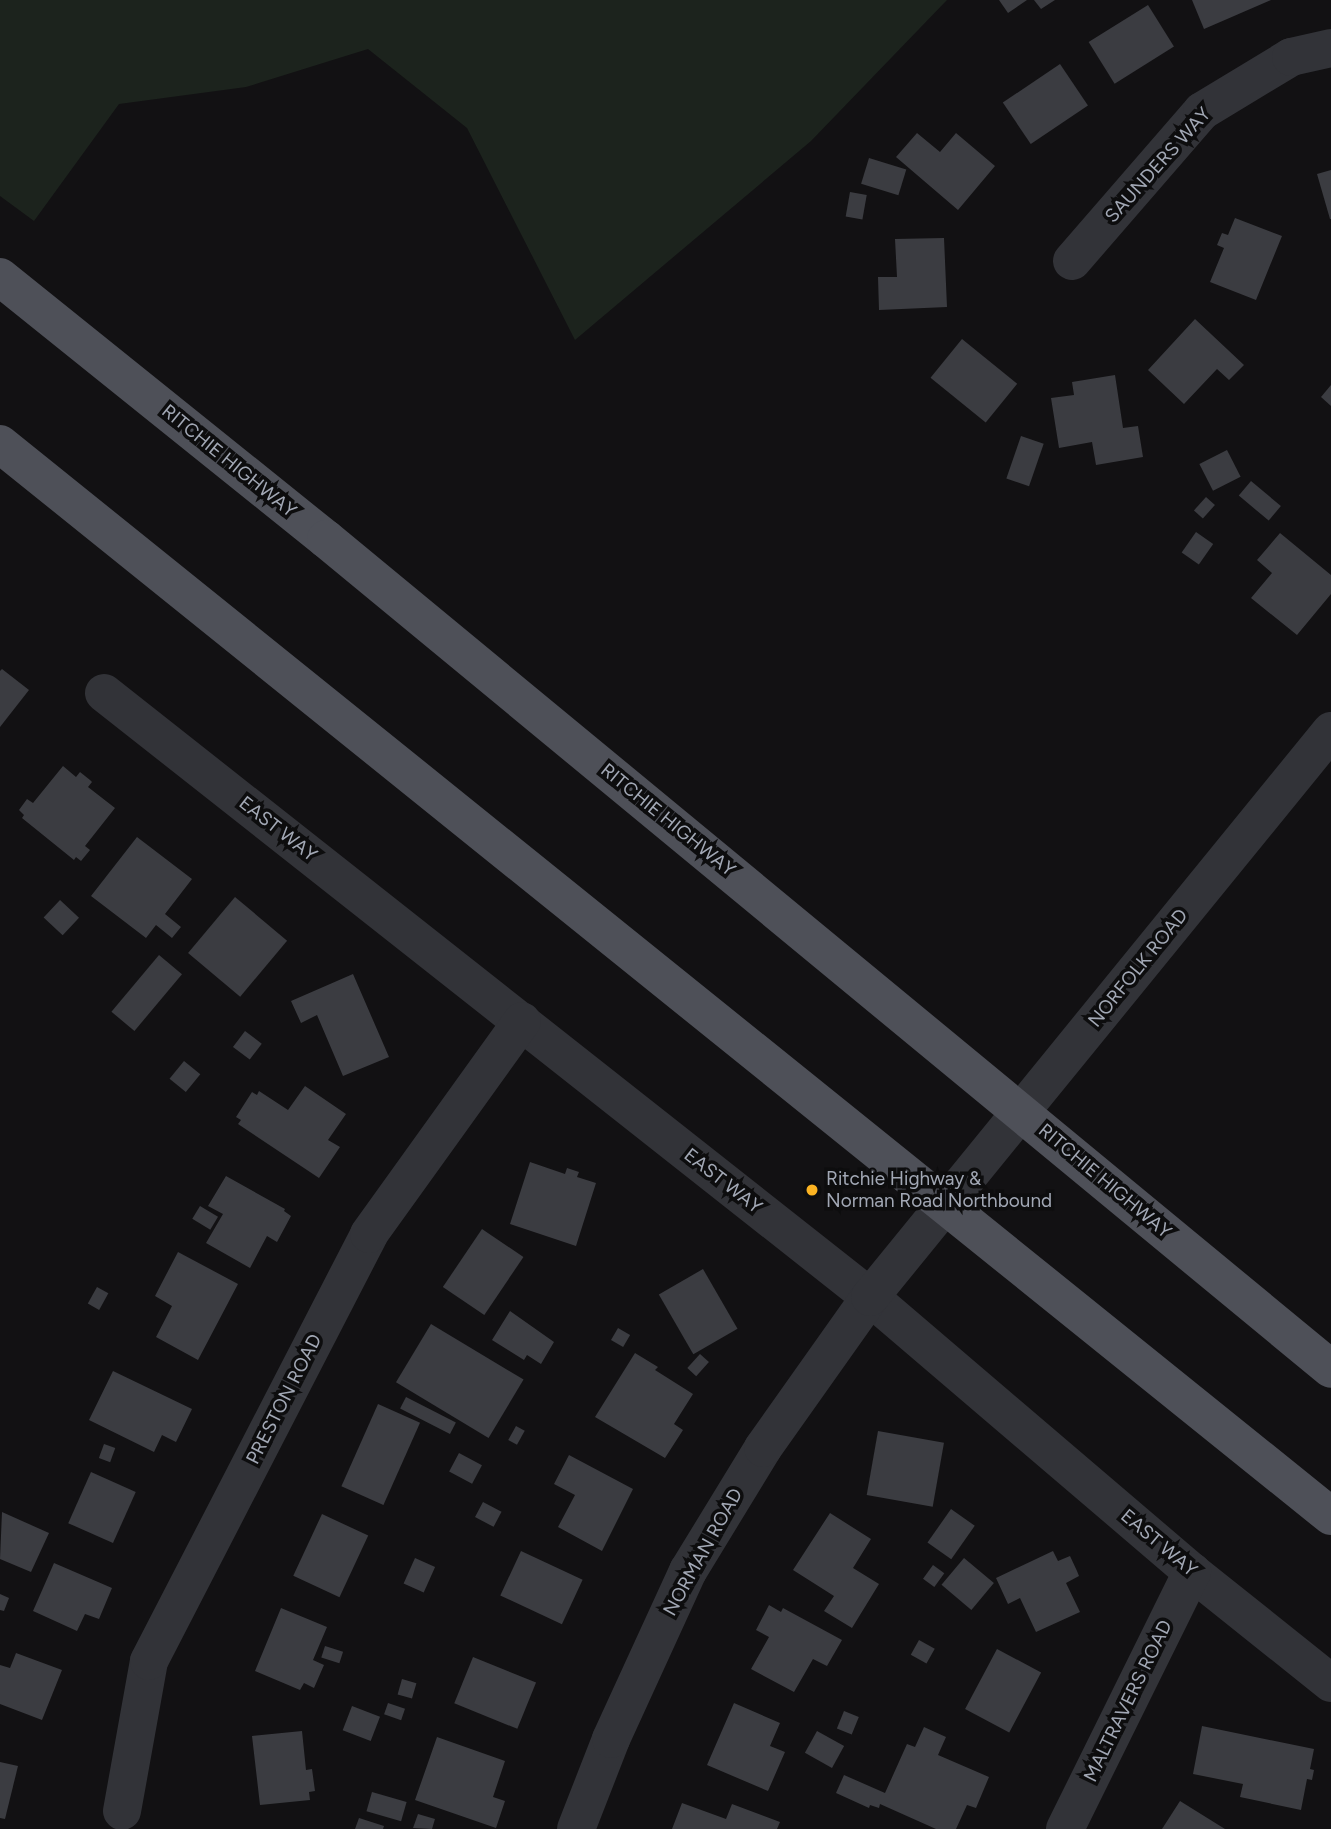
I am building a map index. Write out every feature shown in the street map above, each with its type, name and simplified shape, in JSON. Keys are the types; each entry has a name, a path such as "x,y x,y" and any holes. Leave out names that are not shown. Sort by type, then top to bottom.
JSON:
{"main road":[{"name":"RITCHIE HIGHWAY","path":"0,277 326,539 1331,1369"},
{"path":"0,444 1331,1516"}],"street":[{"name":"SAUNDERS WAY","path":"1072,261 1202,111 1291,57 1331,48"},
{"name":"EAST WAY","path":"104,693 870,1297 1192,1572 1331,1683"},
{"name":"NORFOLK ROAD","path":"945,1205 1331,731"},
{"name":"PRESTON ROAD","path":"122,1811 149,1661 369,1234 522,1021"},
{"name":"NORMAN ROAD","path":"576,1829 642,1669 688,1572 763,1448 870,1297 945,1205"},
{"name":"MALTRAVERS ROAD","path":"1065,1829 1192,1572"}],"shaded area":[{"path":"0,0 947,0 811,141 575,340 467,128 368,49 246,87 119,104 34,221 0,196"}],"building":[{"path":"999,0 1027,0 1008,13"},
{"path":"1034,0 1055,0 1041,9"},
{"path":"1192,0 1271,0 1204,29"},
{"path":"1148,5 1174,47 1115,84 1089,42"},
{"path":"1060,64 1088,105 1031,144 1003,103"},
{"path":"917,133 940,152 956,133 995,166 958,210 896,157"},
{"path":"869,158 906,169 898,195 861,184"},
{"path":"1331,170 1331,219 1330,219 1317,174"},
{"path":"850,192 867,195 862,220 846,217"},
{"path":"1235,218 1282,236 1256,300 1210,282 1224,248 1217,245 1222,233 1228,235"},
{"path":"944,238 947,307 879,310 878,277 897,277 895,239"},
{"path":"1195,319 1244,365 1229,380 1217,369 1184,404 1148,370"},
{"path":"962,339 1017,384 986,423 931,378"},
{"path":"1115,375 1123,428 1138,426 1143,457 1096,465 1092,442 1059,448 1051,398 1074,395 1072,382"},
{"path":"1331,385 1331,406 1321,397"},
{"path":"1021,436 1044,444 1029,486 1006,479"},
{"path":"1227,450 1241,477 1213,491 1199,464"},
{"path":"1251,481 1281,506 1269,521 1239,496"},
{"path":"1206,497 1215,505 1203,518 1194,510"},
{"path":"1196,532 1213,544 1199,565 1182,552"},
{"path":"1280,533 1331,575 1331,594 1297,635 1251,598 1272,573 1257,560"},
{"path":"2,669 29,690 0,727 0,671"},
{"path":"63,766 76,777 80,772 90,780 92,782 88,787 115,808 85,846 90,850 81,861 76,857 74,860 22,818 24,815 19,810 27,799 33,803"},
{"path":"137,837 192,879 165,914 181,927 172,938 156,925 146,938 91,896"},
{"path":"235,897 287,941 240,997 188,953"},
{"path":"60,900 79,918 63,935 44,918"},
{"path":"159,955 182,974 134,1031 111,1012"},
{"path":"353,974 389,1057 343,1076 317,1015 301,1023 291,1001"},
{"path":"245,1031 262,1044 250,1060 233,1047"},
{"path":"184,1061 200,1074 186,1092 170,1079"},
{"path":"305,1086 346,1114 328,1140 340,1147 319,1178 238,1124 241,1120 236,1117 252,1092 257,1095 259,1091 288,1110"},
{"path":"530,1162 565,1174 567,1168 579,1172 577,1177 596,1183 576,1246 510,1224"},
{"path":"226,1176 285,1209 291,1216 277,1242 267,1236 250,1268 206,1243 223,1214 208,1206"},
{"path":"200,1206 218,1217 210,1230 192,1219"},
{"path":"482,1229 523,1257 484,1315 443,1287"},
{"path":"178,1252 238,1284 198,1360 156,1337 172,1306 155,1296"},
{"path":"703,1269 738,1329 693,1354 659,1294"},
{"path":"97,1287 108,1293 99,1310 88,1304"},
{"path":"510,1311 554,1342 541,1364 527,1355 524,1360 492,1340"},
{"path":"431,1324 524,1380 489,1438 396,1382"},
{"path":"618,1328 630,1335 623,1347 611,1340"},
{"path":"635,1353 658,1367 655,1370 693,1394 674,1424 683,1430 665,1458 595,1417"},
{"path":"700,1354 709,1362 696,1376 687,1368"},
{"path":"113,1371 192,1409 176,1442 162,1435 154,1452 89,1420"},
{"path":"406,1397 456,1422 450,1434 400,1409"},
{"path":"378,1404 420,1423 383,1505 341,1486"},
{"path":"516,1426 525,1431 517,1445 508,1440"},
{"path":"878,1431 944,1443 933,1507 867,1495"},
{"path":"104,1444 115,1448 110,1462 99,1458"},
{"path":"459,1453 482,1465 472,1484 449,1472"},
{"path":"569,1455 633,1489 602,1551 558,1527 575,1495 554,1484"},
{"path":"91,1472 136,1492 113,1543 68,1523"},
{"path":"483,1502 502,1512 494,1527 475,1517"},
{"path":"951,1509 975,1526 951,1559 927,1543"},
{"path":"2,1512 49,1533 31,1572 0,1559"},
{"path":"830,1513 871,1539 853,1568 879,1584 852,1628 824,1611 834,1596 793,1570"},
{"path":"322,1514 368,1536 339,1597 293,1576"},
{"path":"521,1551 583,1580 562,1624 500,1595"},
{"path":"1053,1551 1058,1561 1070,1556 1077,1571 1079,1576 1066,1583 1080,1612 1036,1632 1020,1598 1008,1604 996,1578"},
{"path":"415,1558 435,1567 424,1593 404,1584"},
{"path":"964,1558 994,1583 971,1610 942,1585"},
{"path":"54,1563 112,1588 99,1619 85,1614 77,1631 33,1611"},
{"path":"933,1565 944,1573 934,1587 923,1579"},
{"path":"0,1594 9,1598 4,1611 0,1610"},
{"path":"769,1605 781,1612 783,1608 842,1640 827,1666 813,1659 794,1692 751,1669 769,1637 756,1630"},
{"path":"281,1608 327,1627 313,1660 324,1665 314,1688 304,1683 300,1690 255,1671"},
{"path":"919,1640 935,1649 927,1664 911,1655"},
{"path":"325,1646 343,1652 339,1663 321,1657"},
{"path":"997,1649 1041,1672 1009,1733 965,1709"},
{"path":"16,1653 62,1670 42,1720 0,1704 0,1665 10,1668"},
{"path":"473,1657 536,1682 517,1729 454,1703"},
{"path":"402,1679 416,1683 412,1699 398,1694"},
{"path":"388,1703 405,1709 401,1720 384,1714"},
{"path":"734,1703 780,1723 770,1746 785,1752 768,1791 707,1765"},
{"path":"352,1706 380,1717 371,1741 343,1730"},
{"path":"844,1711 859,1717 852,1735 837,1729"},
{"path":"1202,1726 1314,1749 1310,1769 1314,1770 1312,1780 1307,1779 1301,1810 1240,1797 1243,1784 1193,1774"},
{"path":"924,1727 946,1737 938,1755 989,1777 976,1808 967,1805 956,1829 936,1829 880,1804 879,1808 870,1805 869,1808 836,1793 844,1775 885,1793 907,1744 915,1747"},
{"path":"302,1731 306,1770 312,1769 315,1791 309,1792 310,1800 260,1805 252,1736"},
{"path":"817,1731 844,1746 832,1768 805,1753"},
{"path":"437,1737 505,1761 493,1797 505,1801 496,1828 415,1800"},
{"path":"0,1762 18,1766 5,1819 0,1818"},
{"path":"372,1792 407,1802 401,1821 366,1811"},
{"path":"1180,1801 1225,1829 1162,1829"},
{"path":"682,1803 726,1819 732,1804 780,1822 777,1829 672,1829"},
{"path":"418,1814 435,1819 432,1829 413,1828"},
{"path":"359,1818 384,1826 383,1829 355,1829"}],"place":[{"name":"Ritchie Highway & Norman Road Northbound","path":"812,1190"}]}
